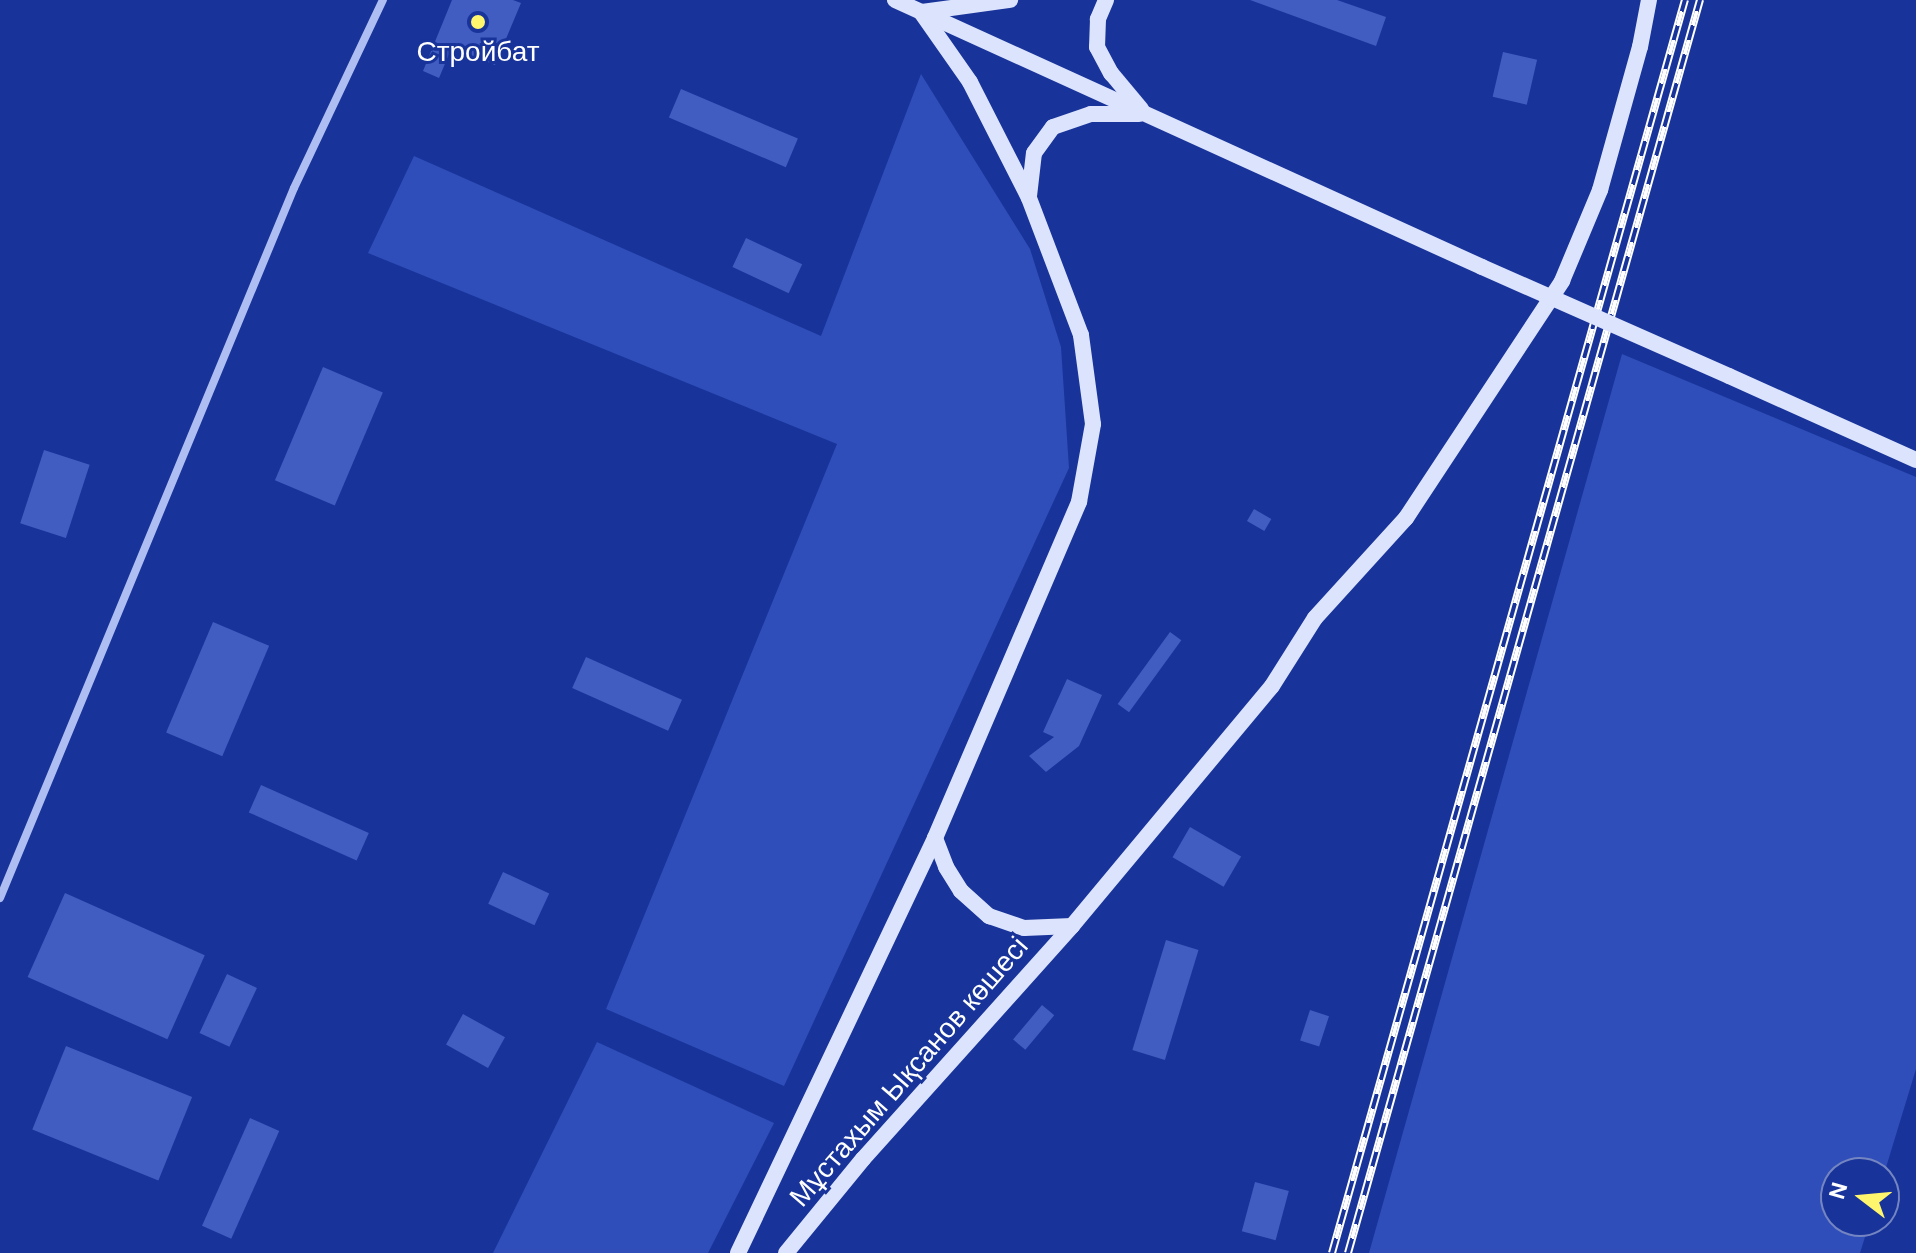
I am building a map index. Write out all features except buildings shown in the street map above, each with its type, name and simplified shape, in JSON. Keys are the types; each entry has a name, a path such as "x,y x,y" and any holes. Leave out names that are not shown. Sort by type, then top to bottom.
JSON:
{"main road":[{"path":"895,0 1916,460"},
{"path":"921,12 1010,0"},
{"path":"1106,0 1098,19 1097,47 1111,73 1144,114"},
{"name":"Мұстахым Ықсанов көшесі","path":"786,1253 863,1159 1072,926 1272,686 1315,618 1406,518 1562,281 1600,190 1640,47 1649,0"},
{"path":"738,1253 935,838 1079,502 1093,424 1081,335 1029,198 970,82 921,12"},
{"path":"1029,198 1034,153 1053,127 1091,114 1144,114"},
{"path":"935,838 946,867 961,891 989,916 1024,928 1072,926"}],"street":[{"path":"0,898 294,188 383,0"}],"shaded area":[{"path":"921,74 1030,249 1061,347 1069,468 784,1086 606,1009 837,444 368,253 414,156 821,336"},
{"path":"1622,354 1916,477 1916,1069 1889,1157 1820,1157 1820,1237 1865,1237 1860,1253 1369,1253"},
{"path":"597,1042 774,1123 708,1253 493,1253"}],"railway":[{"path":"1332,1253 1685,0"},
{"path":"1348,1253 1700,0"}],"place":[{"name":"Стройбат","path":"478,22"}]}
